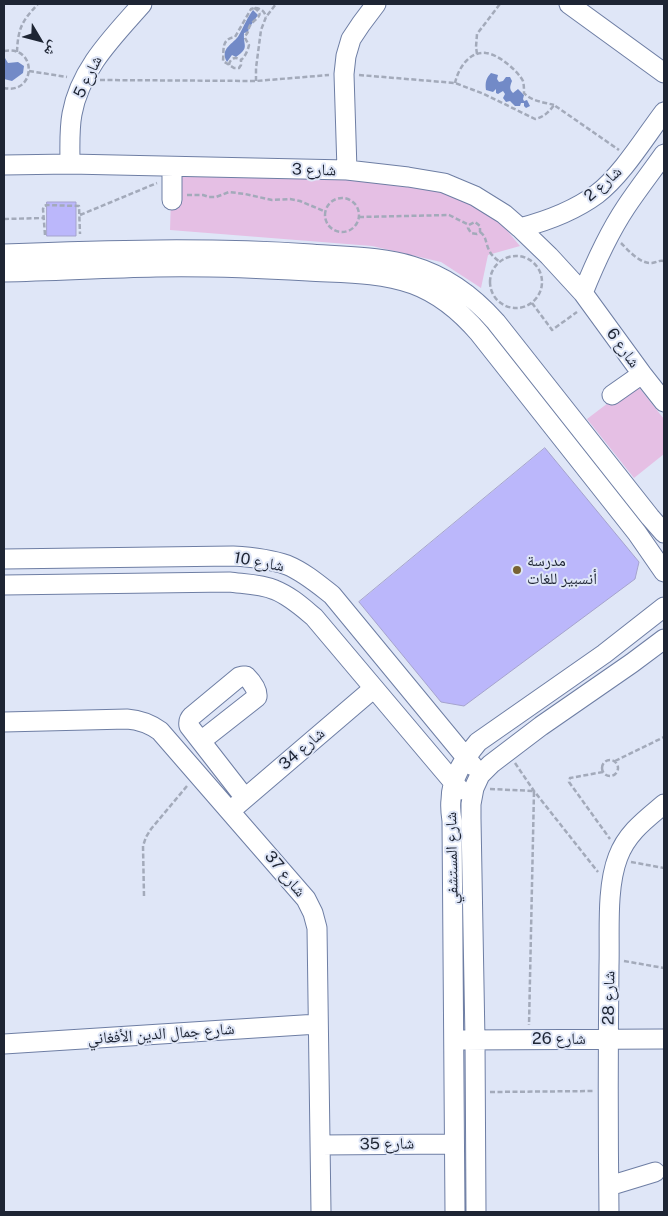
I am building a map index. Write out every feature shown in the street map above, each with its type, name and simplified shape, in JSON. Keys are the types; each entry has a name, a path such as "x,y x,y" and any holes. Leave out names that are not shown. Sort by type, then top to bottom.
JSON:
{"street":[{"name":"شارع 5","path":"70,164 72,115 78,92 100,51 142,4"},
{"path":"346,170 344,74 346,56 351,39 376,4"},
{"path":"569,4 664,72"},
{"name":"شارع 2","path":"520,228 547,220 579,206 597,194 611,181 630,158 664,112"},
{"name":"شارع 2","path":"587,298 598,257 610,233 626,206 664,154"},
{"name":"شارع 3","path":"4,165 70,164 172,172 346,170 444,183 475,196 504,214 520,228 587,298"},
{"path":"172,172 172,198"},
{"path":"4,272 156,259 274,252 386,260 432,273 450,282 472,298 496,322 664,533"},
{"path":"4,254 156,259 375,275 408,282 433,294 466,318 479,333 637,533 664,572"},
{"name":"شارع 6","path":"587,298 664,402"},
{"path":"612,395 642,374"},
{"name":"شارع 10","path":"4,559 234,556 260,558 287,565 311,578 332,595 466,757 475,789"},
{"name":"شارع 10","path":"4,585 228,582 252,584 275,590 296,602 314,617 454,783 475,789"},
{"name":"شارع المستشفي","path":"455,1212 452,820 450,799 454,783 466,757 478,742 604,654 664,607"},
{"path":"475,789 491,764 541,726 664,639"},
{"path":"357,668 378,650"},
{"name":"شارع 34","path":"230,811 379,694 403,681"},
{"name":"شارع 37","path":"4,722 139,720 150,724 160,731 306,899 313,913 317,928 321,1212"},
{"path":"201,742 245,798"},
{"name":"شارع المستشفي","path":"475,789 476,1212"},
{"name":"شارع 28","path":"609,1212 608,1039 611,888 618,856 624,844 637,826 664,804"},
{"name":"شارع جمال الدين الأفغاني","path":"4,1044 318,1024"},
{"name":"شارع 26","path":"453,1040 664,1039"},
{"name":"شارع 35","path":"320,1145 454,1144"},
{"path":"609,1186 656,1172"}],"path":[{"path":"17,52 18,35 24,20 38,4"},
{"path":"256,81 261,30 266,17 276,4"},
{"path":"477,54 477,34 500,4"},
{"path":"254,8 259,13 259,17 251,24 245,36 249,45 245,56 241,60 241,65 234,68 224,62 225,41 228,38 235,37 251,9 254,8 261,9 266,17"},
{"path":"4,51 11,50 17,52 26,59 29,71 25,82 20,86 15,89 4,88"},
{"path":"455,83 457,74 468,58 486,53 500,58 519,75 524,86 524,93 528,97 554,105 630,158"},
{"path":"229,65 233,58 241,60"},
{"path":"29,71 84,80 256,81 344,74 455,83 490,96 535,119 541,118 554,105"},
{"path":"80,215 172,172"},
{"path":"172,198 203,195 216,198 229,192 272,200 290,199 300,201 326,212"},
{"path":"342,198 348,199 357,206 359,217 354,227 343,232 337,231 328,224 326,212 331,202 342,198"},
{"path":"45,235 43,209 46,205 78,206 80,208 80,234"},
{"path":"359,217 449,216 470,225 478,223 480,232"},
{"path":"4,219 44,218"},
{"path":"470,225 468,228 471,233 477,234 480,232"},
{"path":"480,232 485,236 488,250 500,262"},
{"path":"610,233 637,258 651,263 664,261"},
{"path":"512,256 519,256 532,262 537,267 540,272 542,286 532,303 525,307 511,308 504,306 493,295 490,281 491,274 500,262 512,256"},
{"path":"532,303 552,330 587,298"},
{"path":"603,772 604,762 615,761 664,737"},
{"path":"507,752 534,791 611,888"},
{"path":"615,761 619,767 613,776 603,772 570,778 569,782 618,856 664,868"},
{"path":"144,896 143,846 146,837 151,828 198,774"},
{"path":"475,789 534,791"},
{"path":"529,1039 534,791"},
{"path":"609,959 664,968"},
{"path":"475,1093 608,1091"}],"shaded area":[{"path":"172,167 347,170 475,196 520,246 488,255 481,288 441,262 372,246 170,230"},
{"path":"633,384 637,385 664,419 664,454 634,478 587,419"}],"water":[{"path":"253,10 258,15 248,32 244,33 245,46 243,51 236,57 232,55 227,62 225,57 226,50 237,38"},
{"path":"4,58 8,63 18,62 24,66 23,73 12,81 4,79"},
{"path":"491,73 498,75 497,79 499,82 503,81 506,77 510,77 512,92 518,89 524,95 524,101 527,100 530,106 526,108 524,103 521,103 520,106 515,106 510,101 506,102 503,98 505,94 503,91 498,94 496,89 493,92 486,90 486,81"}],"building":[{"path":"47,202 76,202 76,236 47,236"},
{"name":"مدرسة أنسبير للغات","path":"545,448 639,562 635,579 464,706 441,702 359,602"}],"place":[{"name":"مدرسة أنسبير للغات","path":"517,570"}]}
